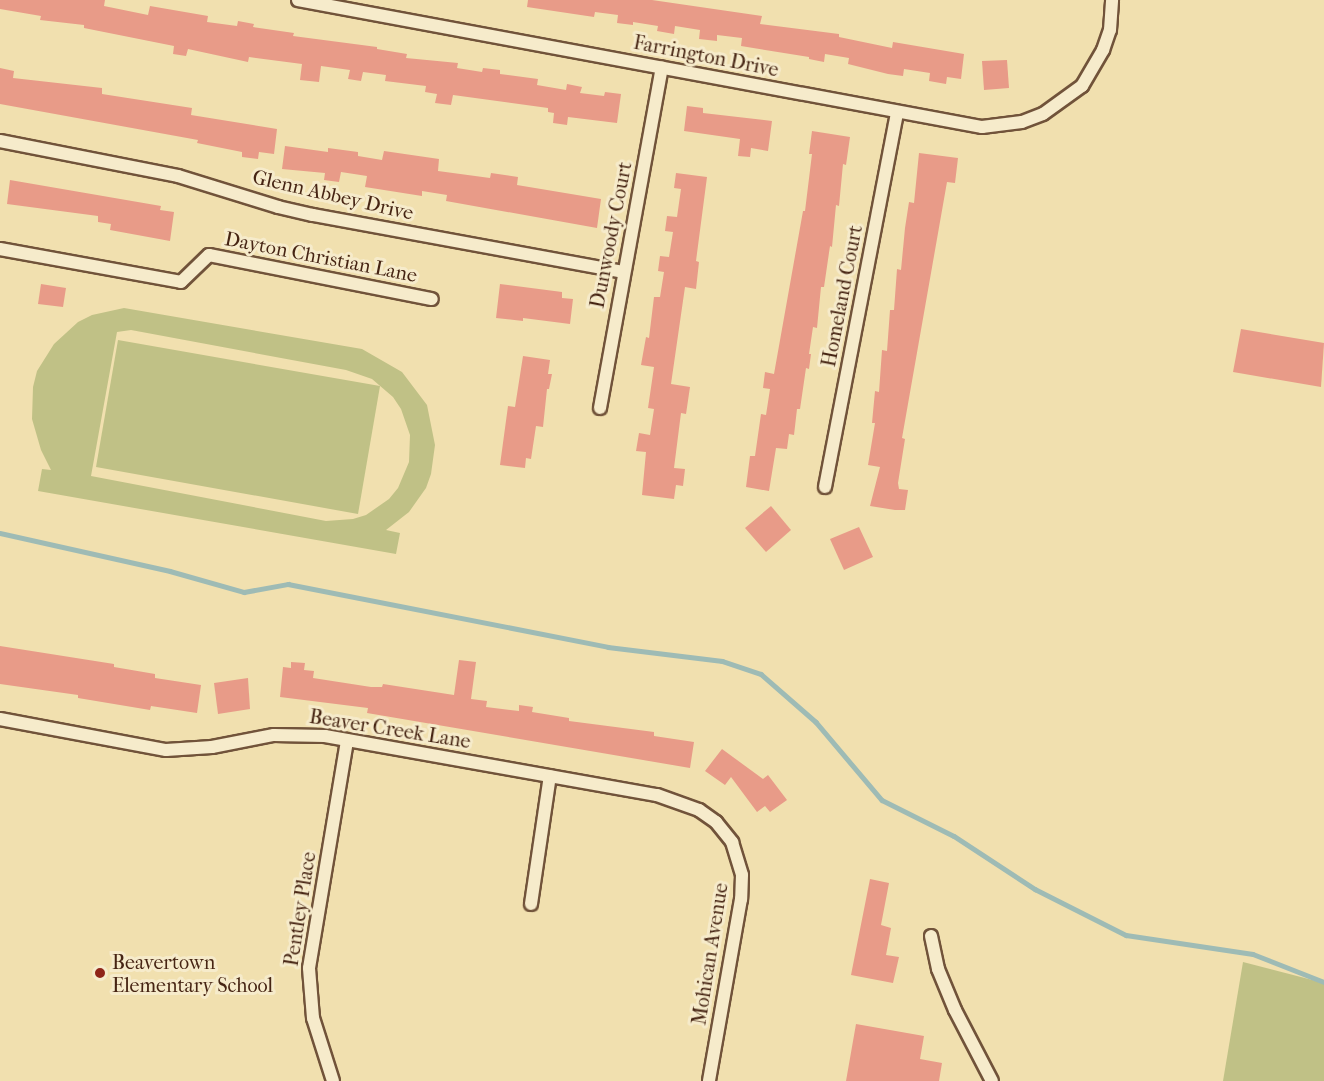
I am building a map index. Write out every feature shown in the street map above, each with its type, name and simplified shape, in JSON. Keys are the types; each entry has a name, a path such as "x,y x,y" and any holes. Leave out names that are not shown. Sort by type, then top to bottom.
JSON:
{"street":[{"name":"Farrington Drive","path":"298,0 982,127 1022,122 1043,114 1065,100 1091,74 1110,30 1112,0"},
{"name":"Dunwoody Court","path":"600,408 662,68"},
{"name":"Homeland Court","path":"825,487 897,112"},
{"name":"Glenn Abbey Drive","path":"0,141 178,176 278,207 313,215 624,272"},
{"name":"Dayton Christian Lane","path":"0,249 182,282 209,255 432,299"},
{"name":"Beaver Creek Lane","path":"0,719 166,750 212,747 274,735 298,734 347,740 657,795 683,803 716,822 727,835"},
{"name":"Pentley Place","path":"333,1081 313,1018 309,968 347,740"},
{"path":"531,904 550,776"},
{"name":"Mohican Avenue","path":"709,1081 741,899 742,875 738,855 727,835"},
{"path":"932,936 938,969 955,1010 992,1081"}],"green space":[{"path":"124,308 362,349 402,372 427,405 435,445 431,474 426,488 409,512 386,530 400,533 396,554 38,491 42,469 51,470 41,450 32,419 33,387 37,371 54,344 78,322 92,315","holes":["131,330 346,370 372,379 393,397 401,409 410,435 409,462 398,488 389,499 366,515 353,519 326,521 91,476 117,332"]},
{"path":"118,340 380,386 358,514 96,467"},
{"path":"1243,962 1324,983 1324,1081 1223,1081"}],"building":[{"path":"0,0 105,0 104,6 148,15 150,6 208,16 207,22 237,26 238,21 254,24 253,27 294,33 293,36 377,47 377,49 407,54 406,58 458,63 457,68 482,72 483,68 500,70 500,74 538,79 537,85 566,90 567,84 582,87 580,93 604,96 605,92 621,94 617,123 568,117 567,125 553,123 554,113 548,112 548,108 453,95 451,105 435,103 437,94 425,92 426,86 385,81 386,75 363,72 361,81 348,79 350,70 321,66 319,82 300,80 302,64 249,57 248,62 188,49 186,56 173,54 174,46 84,28 84,25 40,20 41,16 0,9"},
{"path":"528,0 652,0 762,16 760,24 839,34 839,37 892,48 893,42 964,54 961,79 947,77 946,84 929,81 930,73 904,69 903,76 888,74 848,64 849,58 825,54 824,62 809,59 809,57 741,46 742,38 717,35 717,41 699,39 700,30 675,26 674,34 657,31 658,26 633,22 633,25 617,23 618,15 595,12 594,17 527,7"},
{"path":"1007,60 1009,88 984,90 982,61"},
{"path":"0,68 14,71 13,78 102,88 102,94 192,108 191,115 277,129 274,154 259,152 258,159 242,157 242,152 197,143 198,140 0,104"},
{"path":"687,106 703,108 703,113 772,121 768,151 751,148 750,157 738,156 740,139 684,131"},
{"path":"812,131 850,137 846,165 843,164 839,206 836,205 832,247 830,246 824,287 821,287 817,328 813,327 809,369 806,368 800,409 797,409 794,435 789,434 787,449 776,448 769,491 746,487 750,456 755,456 761,414 766,415 770,389 763,388 765,372 774,374 803,211 805,211 812,154 809,154"},
{"path":"285,146 328,152 328,148 358,152 358,156 382,160 384,151 439,159 438,171 490,178 491,173 518,177 517,185 601,199 597,228 446,201 447,195 422,191 422,196 365,187 367,176 341,172 339,182 324,180 325,173 282,169"},
{"path":"919,153 958,158 955,183 947,182 902,438 905,439 898,483 899,489 908,490 905,510 895,510 870,506 880,467 868,465 875,423 872,423 875,391 879,392 882,350 887,351 890,310 894,310 897,269 901,270 909,202 914,203"},
{"path":"676,173 707,177 696,261 699,262 696,289 685,287 671,384 690,387 686,414 681,413 674,468 685,469 683,486 676,485 674,499 642,495 646,452 636,451 639,433 650,435 654,409 648,408 654,367 641,365 646,337 649,338 654,297 660,297 664,272 658,271 660,256 669,257 673,232 665,231 667,216 677,217 681,189 674,188"},
{"path":"10,180 161,206 160,210 174,212 170,241 110,230 111,224 98,222 98,216 7,204"},
{"path":"41,284 66,288 63,307 38,304"},
{"path":"500,284 562,292 562,298 573,299 570,324 523,318 523,321 496,318"},
{"path":"1241,329 1324,343 1321,387 1233,372"},
{"path":"523,356 550,360 548,374 552,374 549,389 547,389 543,427 536,426 531,459 526,458 525,468 500,465 508,406 515,407"},
{"path":"771,506 791,530 766,552 745,528"},
{"path":"859,527 873,557 844,570 830,539"},
{"path":"0,646 114,664 114,667 155,674 155,678 201,685 197,713 151,706 150,710 78,698 78,695 0,684"},
{"path":"459,660 476,662 471,699 487,701 486,707 519,711 519,705 533,707 532,712 569,718 569,721 654,732 654,736 694,742 690,768 367,713 368,708 280,697 283,667 291,668 291,662 305,663 304,670 314,671 313,678 371,687 382,687 383,684 454,695"},
{"path":"248,678 250,709 218,714 214,683"},
{"path":"722,749 763,779 768,775 787,800 770,812 765,806 757,812 731,777 725,785 705,771"},
{"path":"870,879 889,883 881,925 891,928 886,955 899,957 893,983 851,975"},
{"path":"856,1024 924,1036 920,1059 942,1063 939,1081 846,1081"}],"waterway":[{"path":"0,533 170,571 244,592 288,584 608,647 722,661 761,674 816,722 882,800 954,836 1035,889 1126,935 1253,954 1324,982"}],"place":[{"name":"Beavertown Elementary School","path":"100,973"}]}
